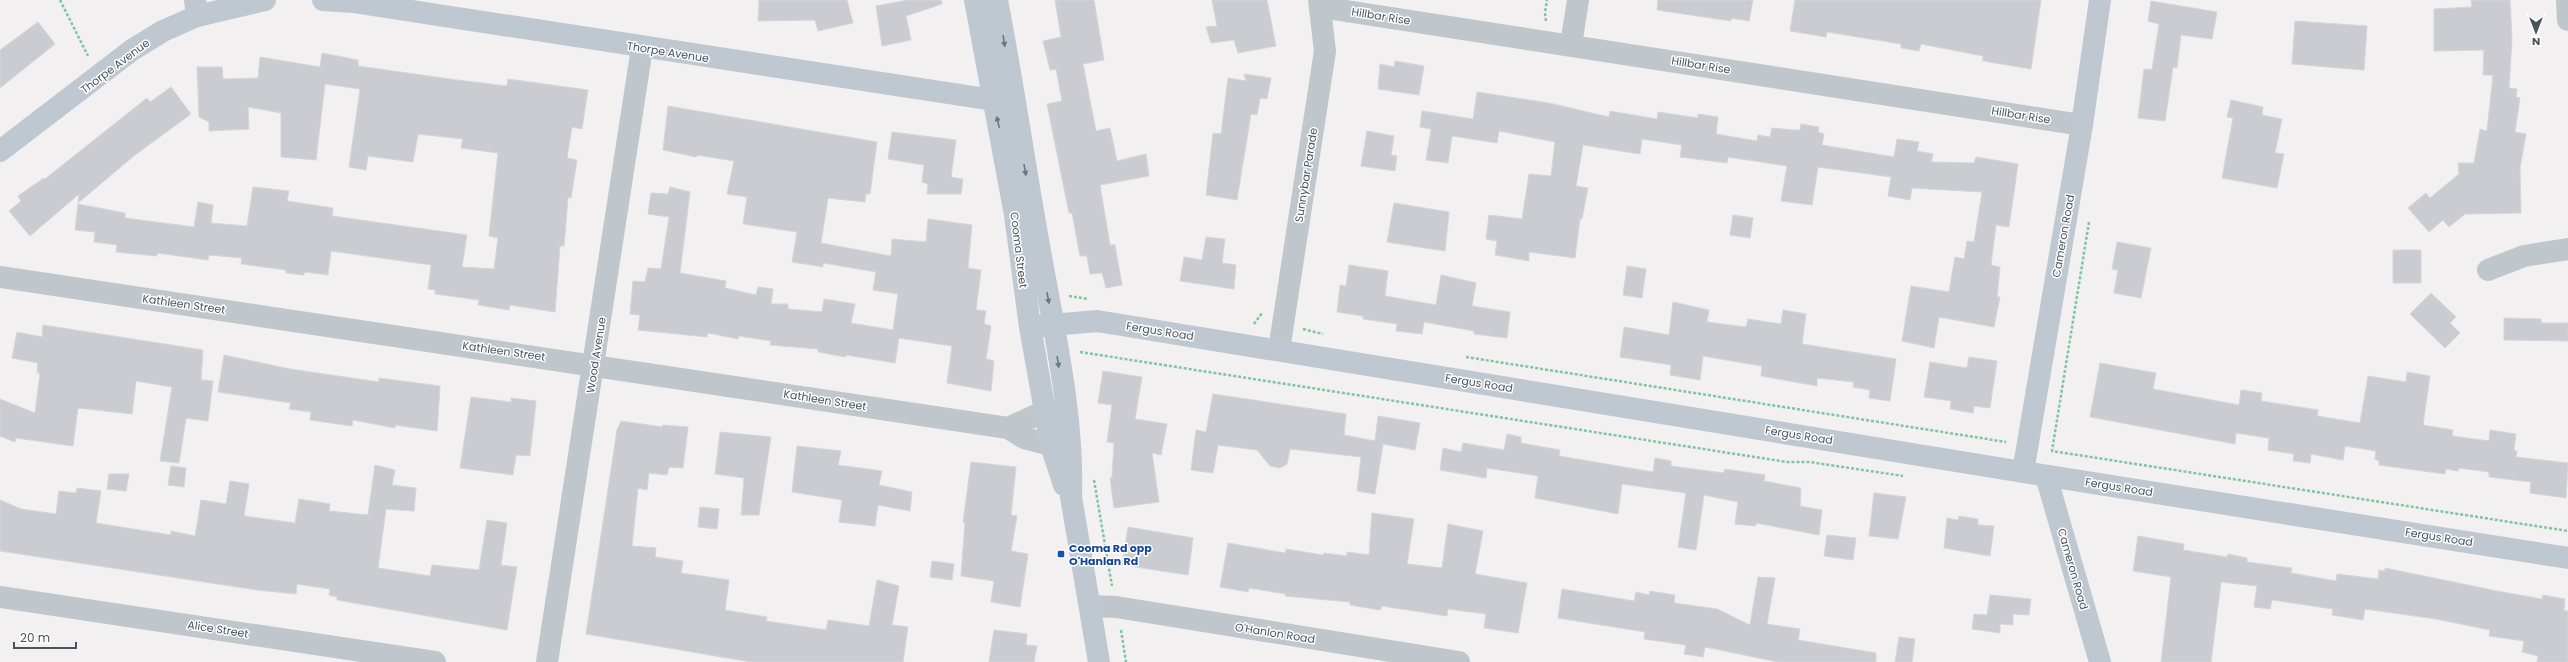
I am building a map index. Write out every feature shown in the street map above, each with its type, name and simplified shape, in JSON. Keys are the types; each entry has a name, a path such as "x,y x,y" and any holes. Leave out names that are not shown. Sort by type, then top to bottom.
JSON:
{"street":[{"name":"Thorpe Avenue","path":"0,152 99,78 132,50 196,8 265,0"},
{"name":"Thorpe Avenue","path":"323,0 353,2 642,48 1003,102"},
{"name":"Cooma Street","path":"975,0 1003,102 1052,324 1068,424 1072,473 1070,497"},
{"name":"Cooma Street","path":"997,0 1003,102 1015,215 1030,327 1051,445 1061,479 1070,497 1091,606 1099,662"},
{"path":"1572,45 1578,0"},
{"name":"Cameron Road","path":"2023,472 2082,125 2100,0"},
{"path":"2567,0 2568,20"},
{"name":"Hillbar Rise","path":"1320,3 1572,45 2082,125"},
{"name":"Sunnybar Parade","path":"1279,350 1325,51 1320,3"},
{"name":"Wood Avenue","path":"547,662 642,48"},
{"path":"2488,270 2524,256 2568,249"},
{"name":"Kathleen Street","path":"0,277 1008,428 1024,438 1051,445"},
{"name":"Fergus Road","path":"1030,327 1097,321 2046,476 2568,558"},
{"path":"1008,428 1045,411"},
{"name":"Cameron Road","path":"2046,476 2100,662"},
{"name":"Alice Street","path":"0,597 435,662"},
{"name":"O'Hanlon Road","path":"1091,606 1113,607 1459,662"}],"path":[{"path":"60,0 99,78"},
{"path":"2052,450 2090,214"},
{"path":"1063,295 1094,300"},
{"path":"1247,323 1298,328 1331,336"},
{"path":"1077,352 1787,462 1810,462 1905,476"},
{"path":"1464,357 2568,531"}],"building":[{"path":"759,0 847,0 853,23 818,31 815,20 758,21"},
{"path":"908,0 941,0 942,4 906,16 911,40 882,46 876,6"},
{"path":"1055,0 1094,0 1104,60 1083,64 1096,131 1110,128 1117,161 1146,154 1149,176 1100,185 1110,245 1115,245 1122,285 1106,288 1102,273 1090,274 1087,256 1080,256 1072,213 1069,213 1047,104 1062,101 1056,69 1050,70 1043,41 1061,37"},
{"path":"1212,0 1267,0 1276,46 1238,53 1234,40 1211,43 1206,27 1217,26"},
{"path":"1658,0 1753,0 1749,21 1731,18 1731,21 1657,10"},
{"path":"1795,0 2041,0 2031,69 1983,61 1983,56 1921,44 1919,51 1901,48 1901,44 1827,32 1826,37 1790,31"},
{"path":"2471,0 2510,0 2512,39 2509,88 2517,89 2516,97 2520,98 2515,132 2526,134 2520,168 2521,213 2465,214 2449,227 2443,220 2429,232 2408,208 2426,193 2430,198 2459,174 2458,163 2474,163 2480,129 2487,131 2493,75 2483,75 2484,50 2434,51 2434,9 2472,7"},
{"path":"2151,1 2217,12 2212,39 2181,35 2177,68 2173,67 2165,121 2138,118 2144,69 2152,70 2159,24 2148,21"},
{"path":"2295,21 2367,26 2364,70 2292,64"},
{"path":"38,22 55,44 0,88 0,50"},
{"path":"322,53 358,60 358,66 457,80 507,86 508,79 588,90 582,129 572,127 567,158 577,160 571,198 568,197 564,246 560,246 555,312 510,305 509,310 478,305 479,300 435,294 435,290 428,289 431,265 331,251 328,275 304,272 304,275 286,273 286,270 241,264 242,258 209,255 208,260 157,253 157,256 116,252 117,245 94,242 95,232 75,230 78,204 125,213 125,218 194,227 198,202 213,205 211,223 247,226 253,187 289,191 287,201 333,208 332,216 467,235 462,267 494,269 498,238 489,236 498,153 461,148 463,139 418,134 413,162 368,156 366,170 349,167 360,89 325,84 316,160 281,157 281,113 248,107 249,129 209,131 209,122 199,117 197,67 222,67 223,79 258,78 260,57 320,67"},
{"path":"1395,61 1424,66 1419,95 1378,89 1380,64 1394,67"},
{"path":"1244,74 1271,78 1267,99 1260,98 1257,115 1251,114 1237,200 1206,195 1213,133 1221,134 1228,78 1246,81"},
{"path":"171,87 191,114 135,155 78,203 79,194 30,236 9,211 21,201 18,196 44,178 45,179 147,98 150,102"},
{"path":"1477,92 1549,103 1609,117 1610,111 1657,119 1658,112 1698,118 1698,114 1718,117 1716,134 1757,141 1758,135 1770,137 1772,128 1800,130 1801,124 1819,127 1818,132 1824,134 1822,145 1894,157 1897,139 1919,142 1917,151 1933,154 1931,162 1974,163 1976,157 2018,164 2009,227 1996,225 1991,265 2000,267 1997,297 2000,297 1994,327 1939,317 1934,348 1902,341 1911,286 1949,292 1955,257 1964,259 1967,241 1974,242 1982,192 1912,188 1910,200 1888,196 1891,177 1818,167 1812,205 1781,201 1787,166 1728,157 1727,163 1680,157 1682,145 1642,139 1640,154 1583,145 1576,186 1588,188 1582,219 1580,219 1575,258 1529,252 1529,261 1495,255 1497,241 1486,239 1489,215 1522,219 1529,174 1551,176 1555,142 1499,131 1497,143 1452,136 1448,163 1426,160 1431,129 1420,127 1422,111 1473,119"},
{"path":"2231,100 2263,107 2262,115 2282,119 2275,153 2284,154 2277,188 2222,178 2233,118 2227,117"},
{"path":"668,106 877,142 870,194 866,194 865,202 828,198 821,243 891,256 892,239 926,242 928,219 972,225 968,268 981,270 976,310 986,311 984,324 991,326 986,359 994,361 991,391 947,383 952,346 899,338 895,363 846,355 845,357 818,352 818,349 770,345 771,341 739,336 738,339 708,333 707,337 638,330 640,315 630,314 633,281 645,282 648,268 661,269 669,217 648,214 651,193 668,194 670,187 690,192 680,273 726,281 725,288 756,295 758,287 773,289 771,304 788,304 788,309 822,312 824,299 855,304 851,323 893,330 898,294 873,290 876,272 823,263 823,267 792,262 797,232 743,224 747,197 727,194 734,161 697,155 696,157 663,150"},
{"path":"1367,131 1394,136 1391,155 1397,156 1395,171 1361,166"},
{"path":"892,132 956,140 951,177 963,179 961,194 927,194 928,184 922,182 924,165 888,159"},
{"path":"1394,203 1449,212 1445,251 1387,242"},
{"path":"1733,215 1753,218 1750,238 1730,235"},
{"path":"1206,237 1225,239 1222,263 1236,265 1234,289 1180,281 1184,257 1202,260"},
{"path":"2117,242 2151,248 2141,298 2114,293 2118,270 2112,269"},
{"path":"2393,250 2421,250 2421,283 2393,283"},
{"path":"1349,265 1388,271 1385,296 1436,305 1441,275 1476,283 1472,306 1510,312 1507,338 1474,334 1474,331 1424,322 1422,334 1396,331 1397,324 1363,319 1363,316 1337,312 1340,285 1346,286"},
{"path":"1627,266 1646,269 1642,298 1623,295"},
{"path":"2431,293 2456,317 2450,323 2460,333 2445,348 2410,314"},
{"path":"1673,302 1709,310 1707,322 1746,327 1748,319 1781,324 1783,310 1806,314 1802,344 1896,359 1890,401 1869,398 1870,390 1853,387 1854,382 1817,378 1817,386 1761,376 1762,366 1703,356 1700,380 1670,375 1671,365 1620,357 1624,327 1669,335"},
{"path":"2504,318 2541,319 2541,323 2568,323 2568,341 2504,340"},
{"path":"43,325 203,350 201,380 213,381 208,421 186,418 179,463 160,461 172,387 136,381 132,414 78,408 73,446 16,438 15,442 0,436 0,399 35,413 40,373 37,373 38,363 12,358 17,332 42,337"},
{"path":"224,355 290,369 379,382 379,378 440,386 437,431 395,425 395,428 353,420 352,426 310,420 311,412 289,409 291,403 218,392"},
{"path":"1969,357 1997,361 1990,408 1974,406 1973,413 1950,409 1951,401 1924,397 1930,362 1967,368"},
{"path":"2100,363 2156,373 2153,389 2239,405 2241,390 2262,393 2261,401 2318,410 2317,416 2360,423 2368,376 2406,382 2407,372 2430,376 2423,425 2453,430 2452,436 2489,441 2490,430 2516,434 2514,450 2517,451 2516,457 2568,463 2566,498 2530,493 2531,482 2489,477 2489,472 2459,468 2458,471 2446,469 2445,474 2379,465 2379,461 2375,459 2376,451 2345,446 2343,460 2311,454 2310,463 2293,461 2294,454 2268,450 2269,438 2236,433 2235,444 2090,417"},
{"path":"1103,371 1142,377 1135,419 1167,424 1161,455 1152,453 1159,502 1114,508 1110,478 1112,477 1114,443 1107,442 1112,405 1098,403"},
{"path":"1213,394 1346,414 1344,435 1375,441 1378,416 1420,423 1415,450 1383,444 1375,494 1357,491 1361,457 1290,449 1287,464 1280,468 1270,466 1257,450 1218,445 1213,473 1191,470 1196,430 1206,432"},
{"path":"471,397 511,402 511,398 536,401 530,456 516,455 513,475 460,468"},
{"path":"621,421 662,427 663,425 688,427 683,468 669,467 667,475 649,473 647,490 638,488 632,546 656,548 655,557 683,561 681,573 729,580 725,610 767,617 766,621 826,630 828,620 869,626 877,580 899,586 892,625 908,627 903,662 751,662 586,634 617,430"},
{"path":"720,432 771,437 759,515 741,515 744,478 715,474"},
{"path":"1507,434 1521,437 1521,443 1560,450 1559,456 1653,472 1655,458 1671,461 1671,466 1724,473 1725,469 1765,475 1764,481 1801,488 1800,506 1822,510 1819,535 1756,523 1756,526 1735,524 1738,502 1704,495 1696,550 1678,547 1686,493 1622,484 1618,514 1535,498 1538,476 1487,468 1486,478 1440,470 1443,448 1461,452 1463,443 1504,450"},
{"path":"797,446 841,451 838,465 882,471 879,485 912,492 910,511 878,505 875,526 839,522 842,500 792,492"},
{"path":"971,462 1016,467 1011,515 1017,516 1011,551 1028,554 1020,607 991,602 994,581 961,576 965,523 963,522"},
{"path":"375,465 395,470 392,485 416,488 414,511 386,509 378,568 430,576 432,565 479,570 487,520 507,523 501,565 517,567 507,630 337,600 337,597 329,595 330,589 297,584 296,594 257,590 0,551 0,500 21,509 56,514 59,491 76,493 77,488 101,491 96,523 171,535 171,531 195,536 201,500 226,504 230,481 249,484 244,516 295,523 299,499 330,504 329,511 368,515"},
{"path":"171,466 186,468 184,487 168,485"},
{"path":"109,474 129,474 126,491 107,489"},
{"path":"1874,493 1906,497 1898,539 1869,536"},
{"path":"700,507 719,509 717,529 698,527"},
{"path":"1372,513 1414,519 1407,564 1442,568 1448,524 1483,531 1475,574 1527,583 1518,633 1484,628 1486,614 1448,609 1447,616 1382,606 1380,610 1350,605 1350,602 1285,596 1286,594 1249,588 1248,592 1220,587 1228,543 1285,553 1286,549 1323,555 1324,553 1347,556 1347,552 1369,555"},
{"path":"1959,516 1978,519 1978,525 1994,526 1990,556 1944,548 1947,518 1958,520"},
{"path":"1128,527 1193,538 1188,575 1122,565"},
{"path":"1827,535 1856,538 1853,560 1824,556"},
{"path":"2138,536 2184,544 2183,550 2227,557 2228,554 2247,558 2247,562 2292,568 2291,573 2336,581 2337,574 2378,579 2379,570 2385,571 2385,568 2542,599 2543,595 2565,599 2564,611 2568,611 2568,662 2537,662 2538,656 2522,652 2524,641 2489,636 2490,630 2436,619 2365,609 2363,620 2332,615 2333,609 2272,600 2270,609 2254,607 2257,586 2221,582 2211,662 2161,662 2171,577 2133,571"},
{"path":"932,561 954,564 952,580 930,577"},
{"path":"1758,577 1775,578 1767,624 1800,629 1798,640 1876,653 1876,662 1778,662 1705,647 1703,657 1684,654 1686,645 1644,639 1645,632 1558,618 1562,589 1634,601 1636,592 1649,595 1650,591 1675,595 1674,603 1717,609 1750,625"},
{"path":"1990,595 2031,599 2029,615 2013,614 2013,625 2000,624 2000,633 1972,629 1974,614 1987,615"},
{"path":"994,630 1027,634 1026,645 1037,646 1034,662 989,662"},
{"path":"1899,637 1915,639 1912,662 1895,662"}],"place":[{"name":"Cooma Rd opp O'Hanlan Rd","path":"1061,554"}]}
